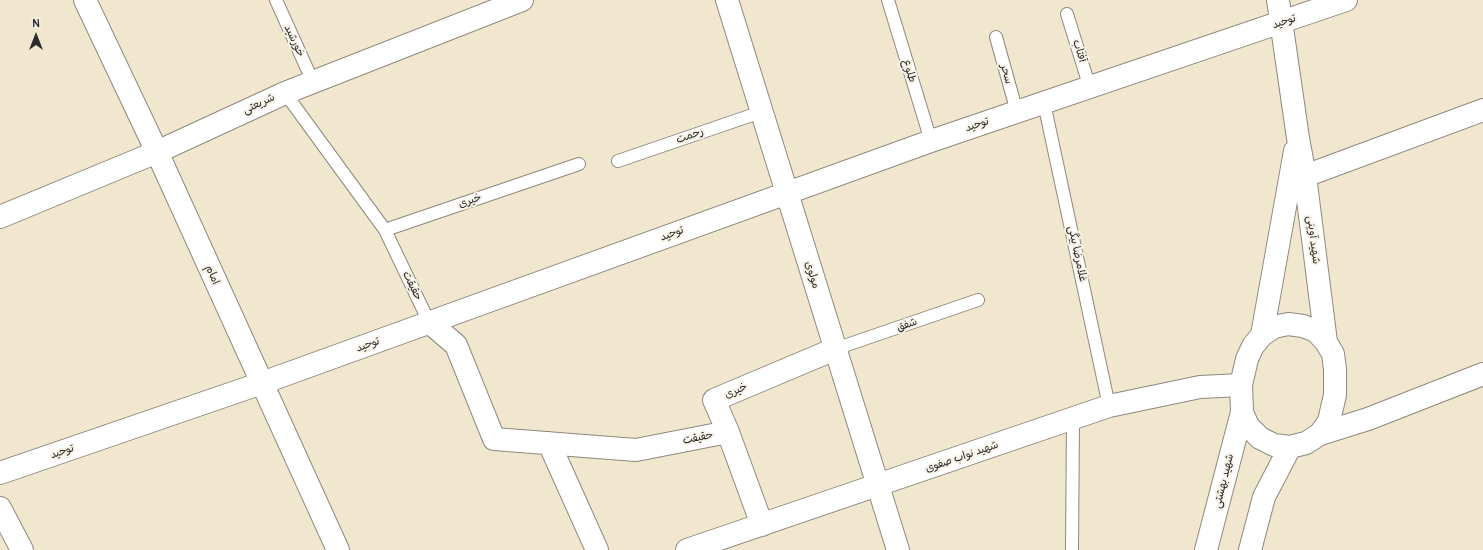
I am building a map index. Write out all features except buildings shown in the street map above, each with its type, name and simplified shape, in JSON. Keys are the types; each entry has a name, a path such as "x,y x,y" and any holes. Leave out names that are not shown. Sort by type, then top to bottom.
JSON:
{"main road":[{"name":"امام","path":"85,0 157,152 338,550"},
{"name":"شریعتی","path":"0,217 157,152 285,93 522,0"},
{"name":"مولوی","path":"727,0 898,550"},
{"name":"شهید آوینی","path":"1278,0 1305,176 1326,342"},
{"name":"توحید","path":"0,473 262,384 786,192 931,141 1346,0"},
{"path":"1305,176 1483,110"},
{"name":"شهید آوینی","path":"1262,335 1298,138"},
{"name":"حقیقت","path":"429,322 456,345 494,439 636,450 728,432"},
{"path":"1320,434 1329,421 1335,395 1335,369 1333,354 1326,342 1316,332 1303,326 1288,324 1274,327 1262,335 1253,346 1247,359 1241,385 1242,412 1248,426 1260,438 1274,445 1290,447 1306,443 1320,434 1368,419 1483,374"},
{"name":"خیری","path":"762,525 728,432 714,400 835,350"},
{"name":"شهید نواب صفوی","path":"687,550 719,545 762,525 1109,406 1200,387 1241,385"},
{"name":"شهید بهشتی","path":"1206,550 1242,412"},
{"path":"549,443 597,550"},
{"path":"1250,550 1264,497 1290,447"},
{"path":"0,508 22,550"}],"lane":[{"name":"خورشید","path":"276,0 313,82"},
{"name":"طلوع","path":"888,0 931,141"},
{"name":"آفتاب","path":"1067,14 1090,88"},
{"name":"سحر","path":"996,37 1017,112"},
{"name":"حقیقت","path":"285,93 385,230 429,322"},
{"name":"غلامرضا بیگی","path":"1044,103 1109,406"},
{"name":"رحمت","path":"618,161 762,112"},
{"name":"خیری","path":"385,230 579,164"},
{"name":"شفق","path":"835,350 978,300"},
{"path":"1072,419 1072,550"}]}
